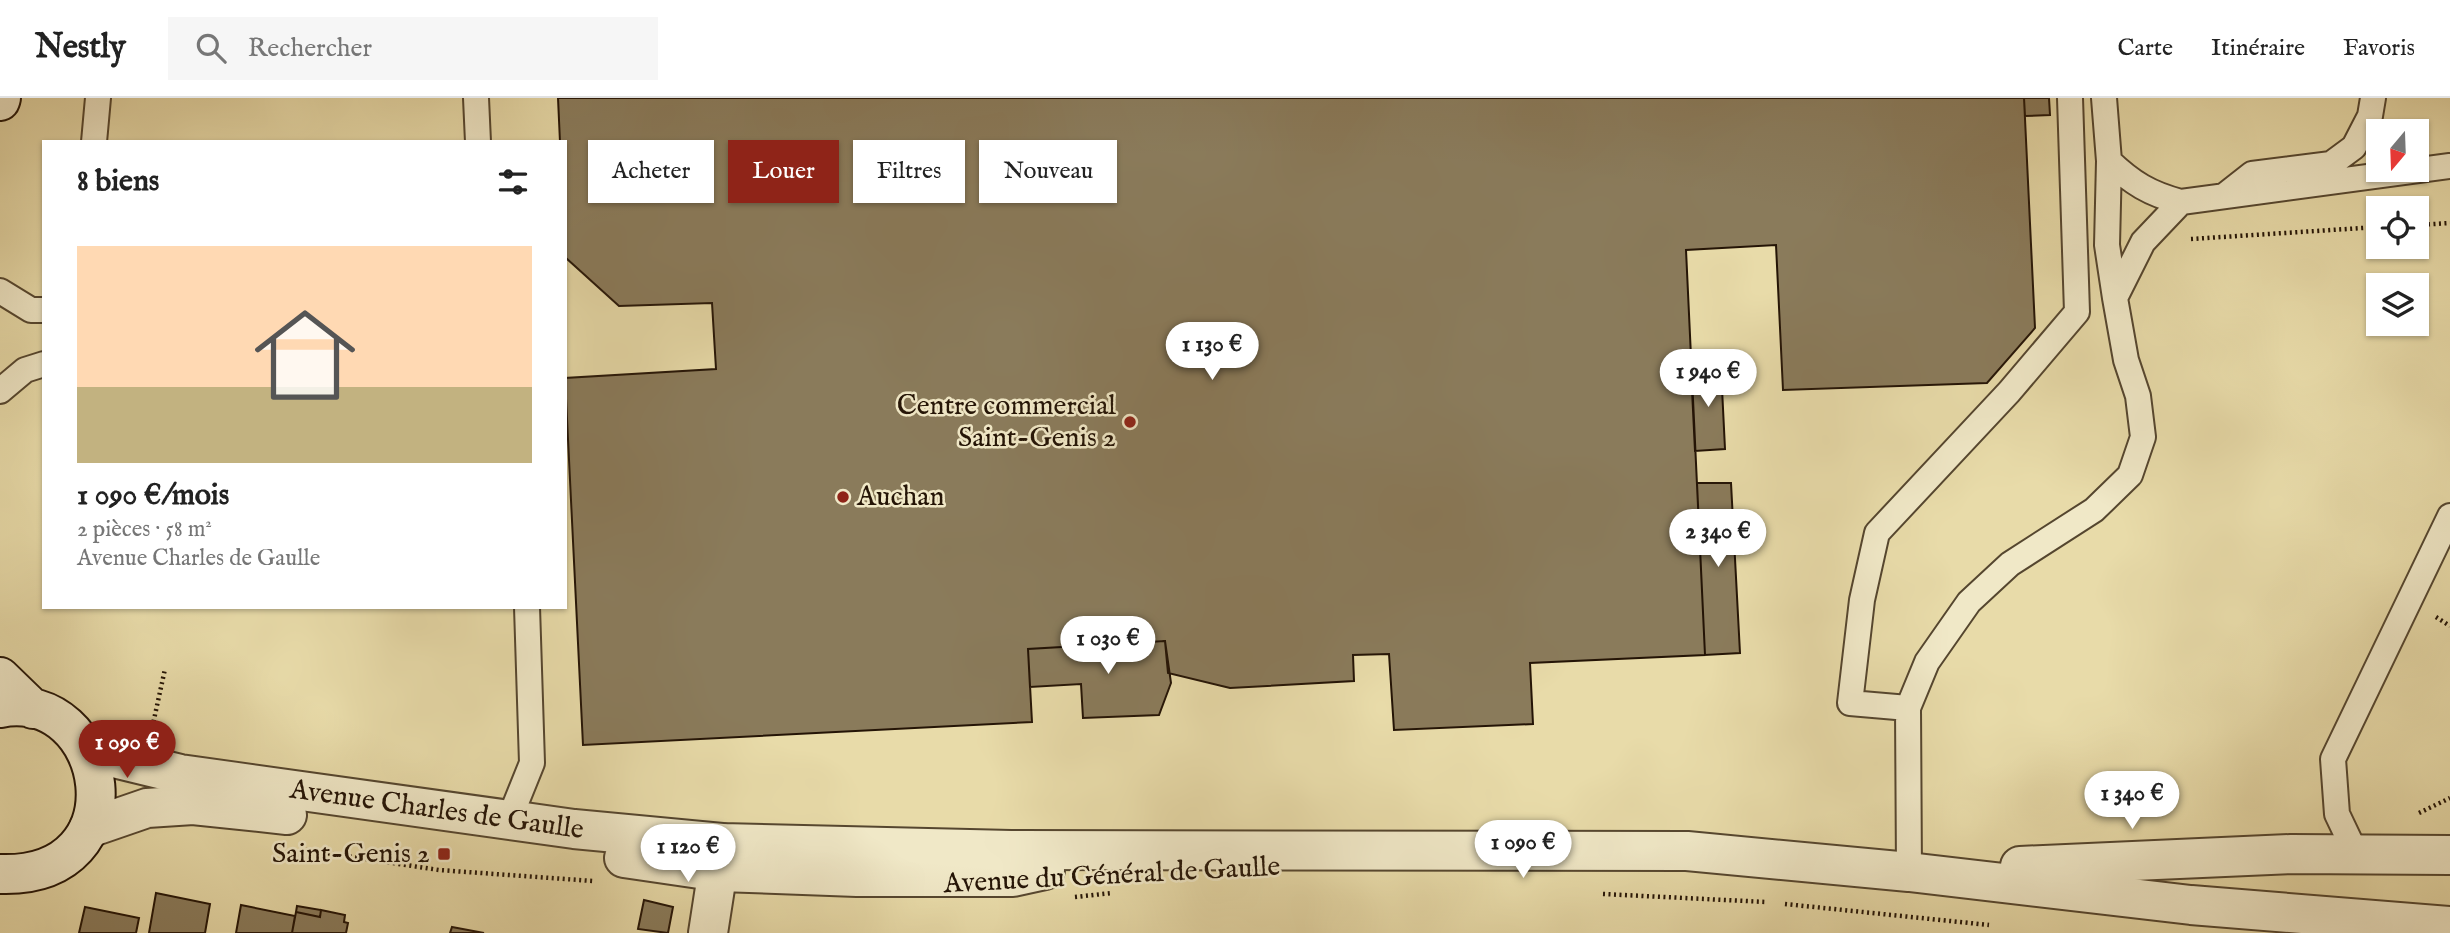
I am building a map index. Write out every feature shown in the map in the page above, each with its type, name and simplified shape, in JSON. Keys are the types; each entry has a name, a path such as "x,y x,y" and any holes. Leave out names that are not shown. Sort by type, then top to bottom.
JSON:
{"street":[{"name":"Avenue Charles de Gaulle","path":"0,677 17,709 59,721 80,740 106,756 180,774 509,820 721,857"},
{"path":"0,873 24,874 50,866 73,850 89,828 96,806 97,783 91,761 80,740"},
{"name":"Avenue Charles de Gaulle","path":"89,828 146,808 192,805 721,857 840,848 1687,851 1909,872 2192,905 2373,922 2450,926"},
{"path":"2398,856 2450,835"},
{"name":"Avenue Charles de Gaulle","path":"1909,872 2291,854 2450,855"},
{"path":"708,933 721,857"},
{"path":"2373,922 2450,900"},
{"path":"2373,922 2429,933"}],"lane":[{"path":"94,140 98,98"},
{"path":"476,98 478,140"},
{"path":"1908,708 1850,703 1862,600 1877,533 2009,392 2077,312 2070,98"},
{"path":"1909,872 1908,708 1927,662 1969,602 2010,564 2094,510 2130,475 2143,437 2137,396 2126,360 2108,245 2109,161 2104,98"},
{"path":"2224,197 2252,174 2330,164 2354,147 2371,116 2372,98"},
{"path":"2109,161 2131,182 2152,195 2181,202 2450,166"},
{"path":"2115,298 2143,242 2181,202"},
{"path":"0,291 31,310 42,310"},
{"path":"0,391 25,370 42,365"},
{"path":"2356,854 2337,814 2333,759 2450,516"},
{"path":"509,820 532,763 527,609"}],"path":[{"path":"2429,224 2450,223"},
{"path":"2143,242 2366,228"},
{"path":"153,724 164,669"},
{"path":"294,848 439,870 603,882"},
{"name":"Avenue du Général de Gaulle","path":"1068,897 1122,892"},
{"path":"1600,894 1768,902"},
{"path":"1781,904 1995,926"}],"building":[{"name":"Centre commercial Saint-Genis 2","path":"558,98 2024,98 2035,328 1987,383 1783,390 1776,245 1686,250 1705,655 1530,663 1533,724 1394,730 1389,654 1353,655 1354,681 1230,688 1168,673 1165,641 1028,649 1032,722 583,745 567,378 716,369 712,303 619,306 567,259 567,140 560,140"},
{"path":"2024,98 2049,98 2050,115 2025,116"},
{"path":"1721,368 1725,449 1695,451 1691,369"},
{"path":"1697,483 1731,483 1740,653 1705,655"},
{"path":"1165,641 1171,683 1159,715 1083,718 1081,684 1030,687 1028,649"},
{"path":"156,893 210,904 205,933 149,933"},
{"path":"644,900 673,907 668,933 638,929"},
{"path":"241,905 295,916 292,933 236,933"},
{"path":"297,906 321,910 320,917 296,912"},
{"path":"85,907 139,918 136,933 79,933"},
{"path":"321,910 345,915 344,922 348,923 346,933 292,933 296,912 320,917"},
{"path":"452,927 484,933 450,933"}],"place":[{"name":"Centre commercial Saint-Genis 2","path":"1130,422"},
{"name":"Auchan","path":"843,497"},
{"name":"Saint-Genis 2","path":"444,854"}]}
